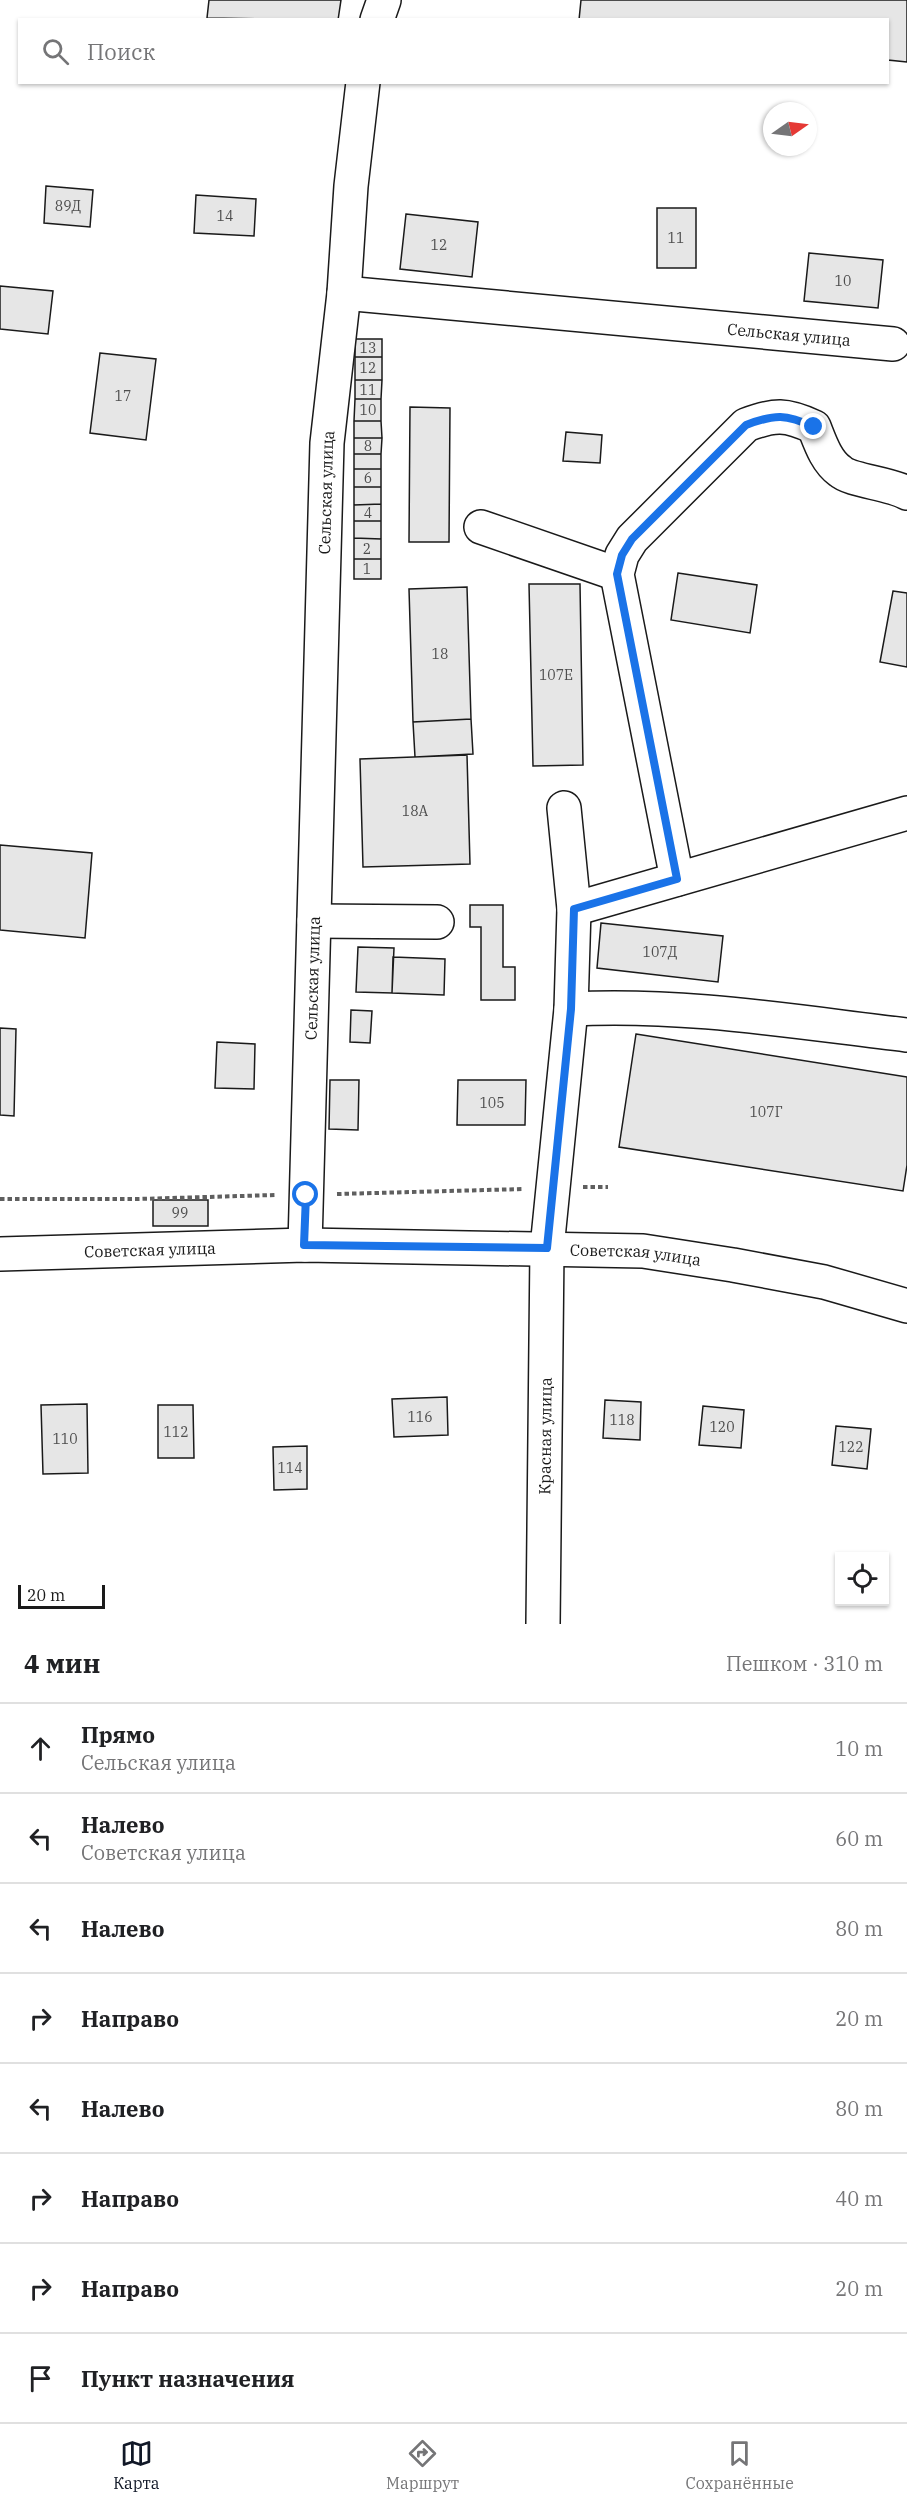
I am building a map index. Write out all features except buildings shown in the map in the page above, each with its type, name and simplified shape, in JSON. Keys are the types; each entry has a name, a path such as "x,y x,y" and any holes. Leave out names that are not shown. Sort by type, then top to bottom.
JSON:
{"street":[{"path":"378,18 384,0"},
{"path":"344,293 351,186 363,84"},
{"name":"Сельская улица","path":"304,1245 327,443 344,293 893,344"},
{"path":"677,879 617,574 622,555 632,539 746,425 765,418 791,417 814,427 825,454 841,472 895,486 907,493"},
{"path":"481,527 617,574"},
{"name":"Красная улица","path":"543,1624 547,1248 571,1009 574,909 564,808"},
{"path":"574,909 907,813"},
{"path":"314,921 437,922"},
{"path":"571,1009 662,1008 907,1035"},
{"name":"Советская улица","path":"0,1254 304,1245 643,1251 824,1282 907,1306"}],"route":[{"path":"306,1195 304,1245 547,1248 571,1009 574,909 677,879 617,574 622,555 632,539 746,425 765,418 791,417 814,427"}]}
